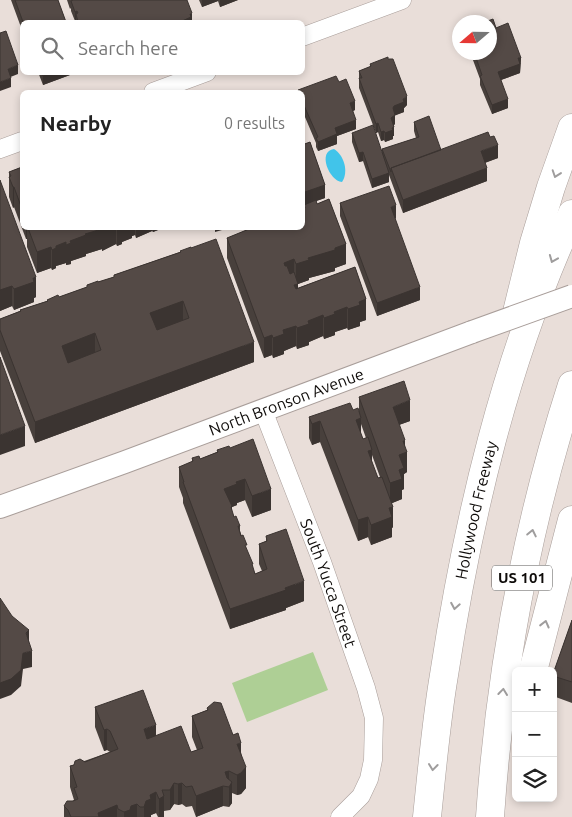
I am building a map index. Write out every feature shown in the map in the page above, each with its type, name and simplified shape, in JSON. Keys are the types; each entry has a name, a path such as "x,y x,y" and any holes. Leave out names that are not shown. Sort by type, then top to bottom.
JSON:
{"highway":[{"path":"480,490 520,300 534,243 572,128"},
{"name":"Hollywood Freeway","path":"427,817 444,676 459,583 480,490 504,399 532,313 572,214"},
{"name":"US 101","path":"490,817 492,775 503,686 519,595 538,504 572,385"},
{"path":"533,667 572,520"},
{"path":"492,775 512,733"}],"street":[{"path":"305,36 402,0"},
{"path":"158,90 199,75"},
{"path":"0,149 20,142"},
{"name":"North Bronson Avenue","path":"0,507 572,296"},
{"name":"South Yucca Street","path":"263,410 322,562 366,688 374,718 373,760 369,779 361,796 340,817"}],"green space":[{"path":"313,652 328,690 247,722 232,683"}],"water":[{"path":"334,149 343,159 345,173 342,182 333,177 327,166 326,155"}],"building":[{"path":"15,0 58,0 65,20 22,20"},
{"path":"187,0 192,13 190,14 191,17 184,20 78,20 76,14 78,13 77,11 75,12 71,1"},
{"path":"508,23 521,58 518,58 520,64 498,72 508,99 492,105 480,76 482,75 477,60 497,60 497,28"},
{"path":"6,31 18,65 8,69 11,78 0,82 0,33"},
{"path":"388,57 388,59 393,59 407,96 403,99 404,102 394,106 395,115 391,118 393,130 385,133 384,131 381,132 378,123 376,124 359,78 362,78 359,71 371,66 370,64"},
{"path":"336,76 339,82 346,79 355,101 350,103 356,120 335,128 337,134 318,142 316,138 318,137 305,108 305,90 298,90"},
{"path":"429,116 441,150 391,168 391,172 382,149 419,137 414,122"},
{"path":"373,125 389,173 372,179 363,152 359,153 352,133"},
{"path":"488,132 490,137 494,136 498,145 481,151 487,168 403,200 391,168"},
{"path":"310,142 325,185 305,192 305,144"},
{"path":"20,168 20,204 9,177 11,176 9,172"},
{"path":"0,180 36,277 33,278 34,282 14,289 12,286 0,290"},
{"path":"389,186 396,205 391,207 420,287 377,303 340,203"},
{"path":"329,199 346,244 296,264 294,259 284,263 290,274 294,272 298,284 294,285 296,289 355,267 366,299 359,302 360,305 348,309 347,307 324,318 323,315 308,321 309,324 297,328 296,326 283,330 284,334 273,338 272,335 264,338 227,238 247,230 305,230 305,205 316,200 317,204"},
{"path":"29,230 99,230 85,234 66,245 66,242 52,250 51,247 37,252"},
{"path":"216,239 254,342 35,422 0,330 0,319 48,301 58,295 59,297 87,287 87,285 114,277 114,275","holes":["183,301 189,318 157,330 150,313","95,333 101,350 68,363 62,346"]},
{"path":"0,357 25,426 0,435"},
{"path":"404,381 410,400 393,407 405,440 403,441 407,452 399,455 404,468 399,470 402,479 390,483 359,397"},
{"path":"350,403 353,410 358,408 361,418 356,420 363,439 368,437 372,450 368,451 378,478 382,477 393,507 389,508 392,517 371,525 368,517 358,520 320,421 312,424 309,417"},
{"path":"253,439 271,489 252,496 245,479 224,489 232,506 234,517 236,516 241,536 243,535 247,545 245,545 255,574 267,569 259,544 267,541 266,536 286,529 304,581 285,588 286,590 230,609 179,467 193,461 192,458 199,456 200,459 218,452 217,450 229,446 230,448"},
{"path":"0,598 12,616 29,630 26,633 32,651 23,653 21,670 11,679 0,683"},
{"path":"572,620 572,682 557,677 557,667 555,667"},
{"path":"143,690 156,725 144,729 147,739 181,726 191,752 203,748 192,716 208,710 207,708 214,702 221,703 233,735 238,733 241,743 237,744 246,767 237,775 229,771 225,772 227,778 232,782 229,787 223,786 196,796 192,786 186,787 182,783 174,783 170,790 162,790 164,796 159,799 156,792 150,795 151,799 146,801 144,807 140,807 137,804 124,812 118,809 117,805 98,813 99,817 71,817 64,806 67,801 78,799 74,788 77,787 70,766 80,759 85,762 118,749 110,731 104,730 95,707"}]}
